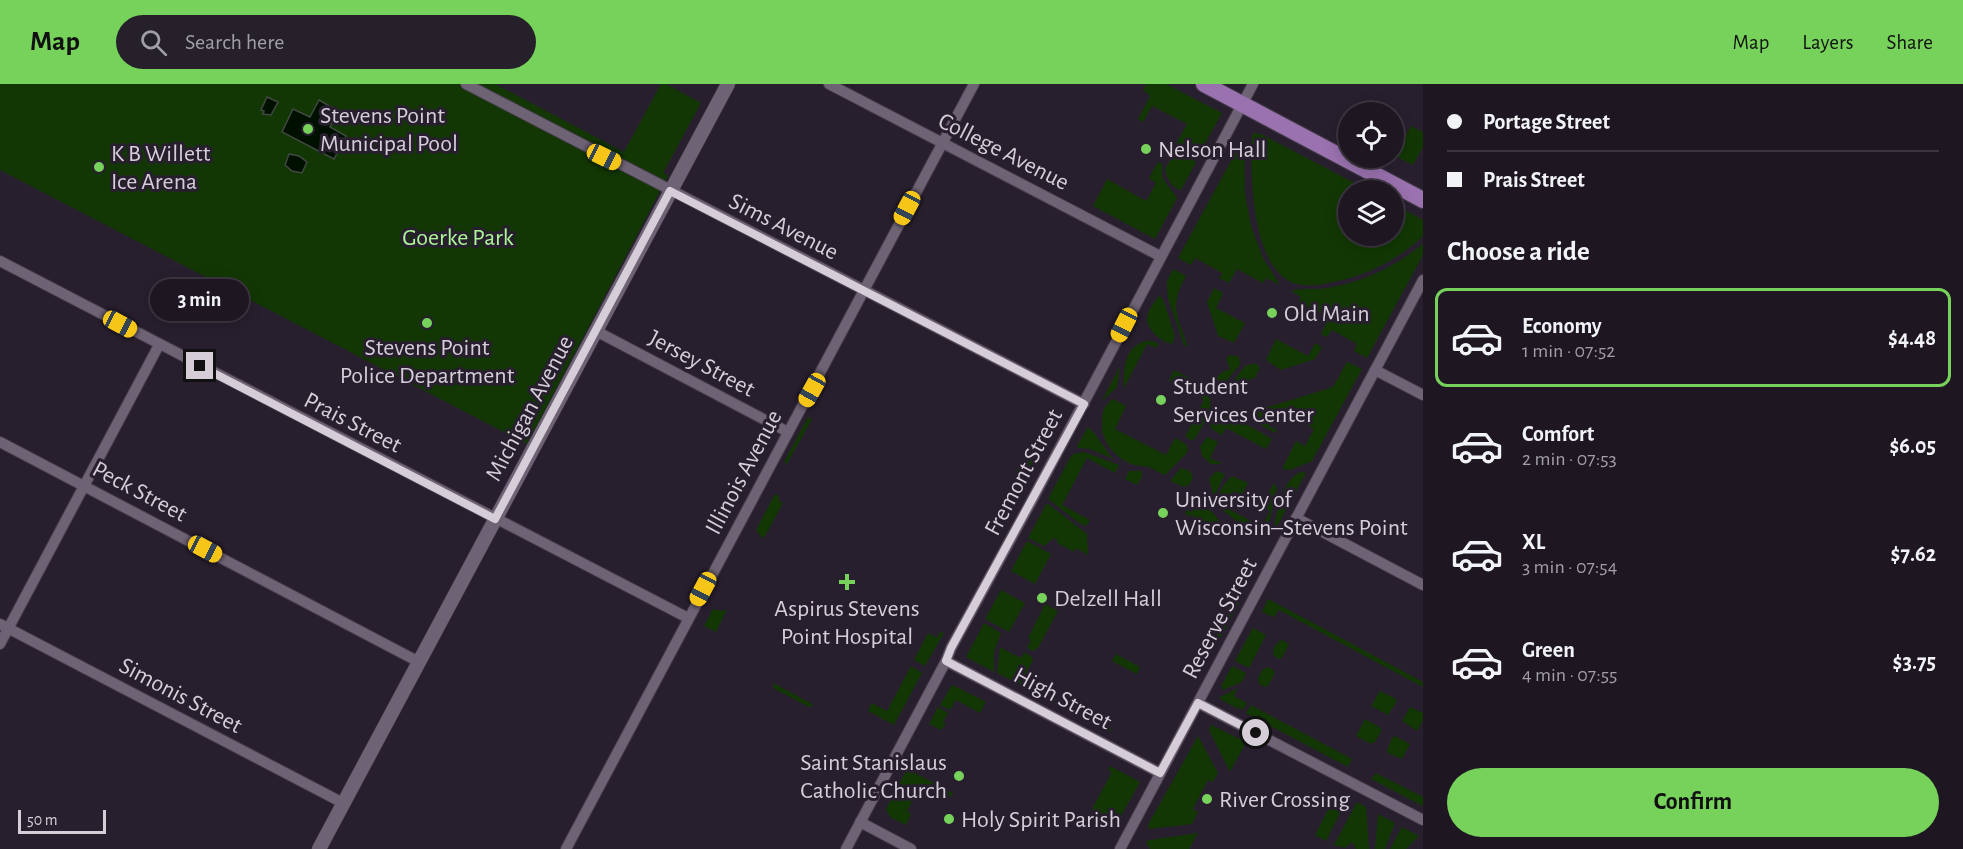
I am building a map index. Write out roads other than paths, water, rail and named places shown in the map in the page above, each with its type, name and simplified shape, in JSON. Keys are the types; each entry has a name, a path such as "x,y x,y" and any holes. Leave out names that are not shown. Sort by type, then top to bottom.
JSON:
{"main road":[{"path":"1204,84 1423,201"}],"street":[{"name":"Sims Avenue","path":"466,84 1084,404"},
{"name":"Michigan Avenue","path":"319,849 728,84"},
{"name":"College Avenue","path":"829,84 1160,256"},
{"name":"Illinois Avenue","path":"566,849 974,84"},
{"name":"Fremont Street","path":"846,849 1253,84"},
{"name":"Prais Street","path":"0,261 688,618"},
{"name":"Reserve Street","path":"1120,849 1423,280"},
{"name":"Jersey Street","path":"596,331 788,432"},
{"path":"0,644 4,626 159,345"},
{"path":"1375,370 1423,396"},
{"name":"Peck Street","path":"0,442 419,662"},
{"path":"1296,518 1423,585"},
{"name":"Simonis Street","path":"4,626 344,803"},
{"name":"High Street","path":"946,661 1160,773"},
{"path":"1198,703 1423,820"},
{"path":"860,822 911,849"}],"place":[{"name":"Stevens Point Municipal Pool","path":"308,129"},
{"name":"Nelson Hall","path":"1146,149"},
{"name":"K B Willett Ice Arena","path":"99,167"},
{"name":"Old Main","path":"1272,313"},
{"name":"Stevens Point Police Department","path":"427,323"},
{"name":"Student Services Center","path":"1161,400"},
{"name":"University of Wisconsin–Stevens Point","path":"1163,513"},
{"name":"Aspirus Stevens Point Hospital","path":"847,582"},
{"name":"Delzell Hall","path":"1042,598"},
{"name":"Saint Stanislaus Catholic Church","path":"959,776"},
{"name":"River Crossing","path":"1207,799"},
{"name":"Holy Spirit Parish","path":"949,819"}],"park label":[{"name":"Goerke Park","path":"458,237"}]}
